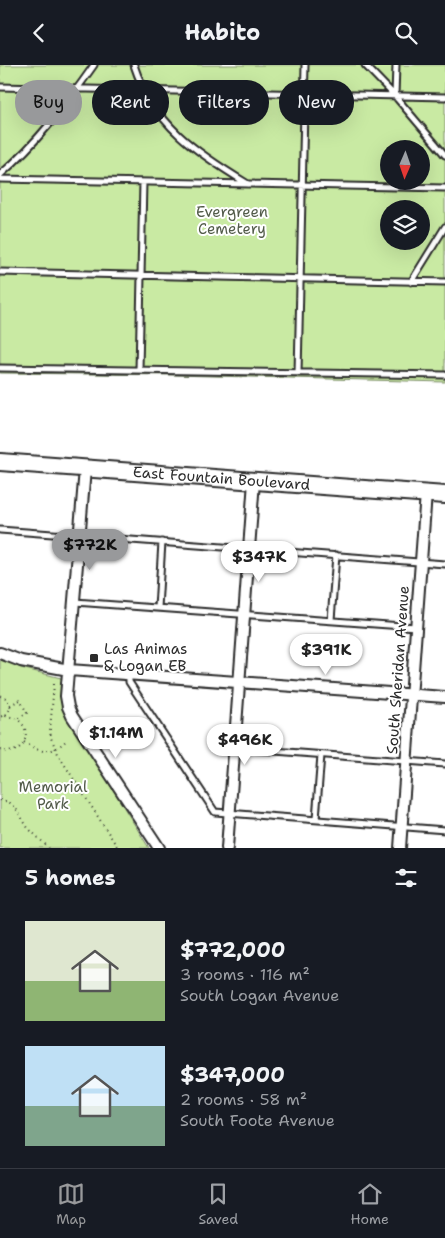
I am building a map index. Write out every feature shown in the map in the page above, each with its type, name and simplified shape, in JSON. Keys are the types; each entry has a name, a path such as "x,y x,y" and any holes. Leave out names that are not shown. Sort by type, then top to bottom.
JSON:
{"main road":[{"name":"East Fountain Boulevard","path":"0,462 445,495"}],"street":[{"path":"85,469 66,696 68,707 159,848"},
{"path":"227,848 254,481"},
{"name":"South Sheridan Avenue","path":"400,848 426,493"},
{"path":"0,653 21,661 69,670 445,697"}],"lane":[{"path":"82,82 94,65"},
{"path":"134,65 140,80"},
{"path":"304,80 305,65"},
{"path":"365,65 395,96 445,155"},
{"path":"395,96 396,65"},
{"path":"0,87 15,87"},
{"path":"169,91 279,93"},
{"path":"354,95 445,97"},
{"path":"0,177 49,125"},
{"path":"168,125 184,141 207,159 248,184"},
{"path":"298,373 303,125"},
{"path":"0,177 445,188"},
{"path":"139,370 143,182"},
{"path":"411,281 445,227"},
{"path":"0,272 445,282"},
{"path":"0,368 445,375"},
{"path":"0,530 445,564"},
{"path":"158,608 162,542"},
{"path":"332,620 336,555"},
{"path":"75,602 416,627"},
{"path":"129,675 129,682 215,812 445,830"},
{"path":"234,748 445,764"},
{"path":"316,819 321,755"}],"path":[{"path":"54,683 50,730 56,750 118,848"},
{"path":"0,696 6,698 10,705 10,711 6,716"},
{"path":"10,705 20,700 26,713 18,719"},
{"path":"0,717 6,716 18,719 24,724 27,733 24,742 19,748 14,751 0,750"},
{"path":"24,742 35,748 50,751 56,750 67,740"},
{"path":"0,800 15,807 28,828 49,848"}],"green space":[{"name":"Evergreen Cemetery","path":"0,65 445,65 445,382 0,373"},
{"name":"Memorial Park","path":"0,658 21,668 61,678 66,714 149,848 0,848"}],"place":[{"name":"Las Animas & Logan EB","path":"94,658"}]}
